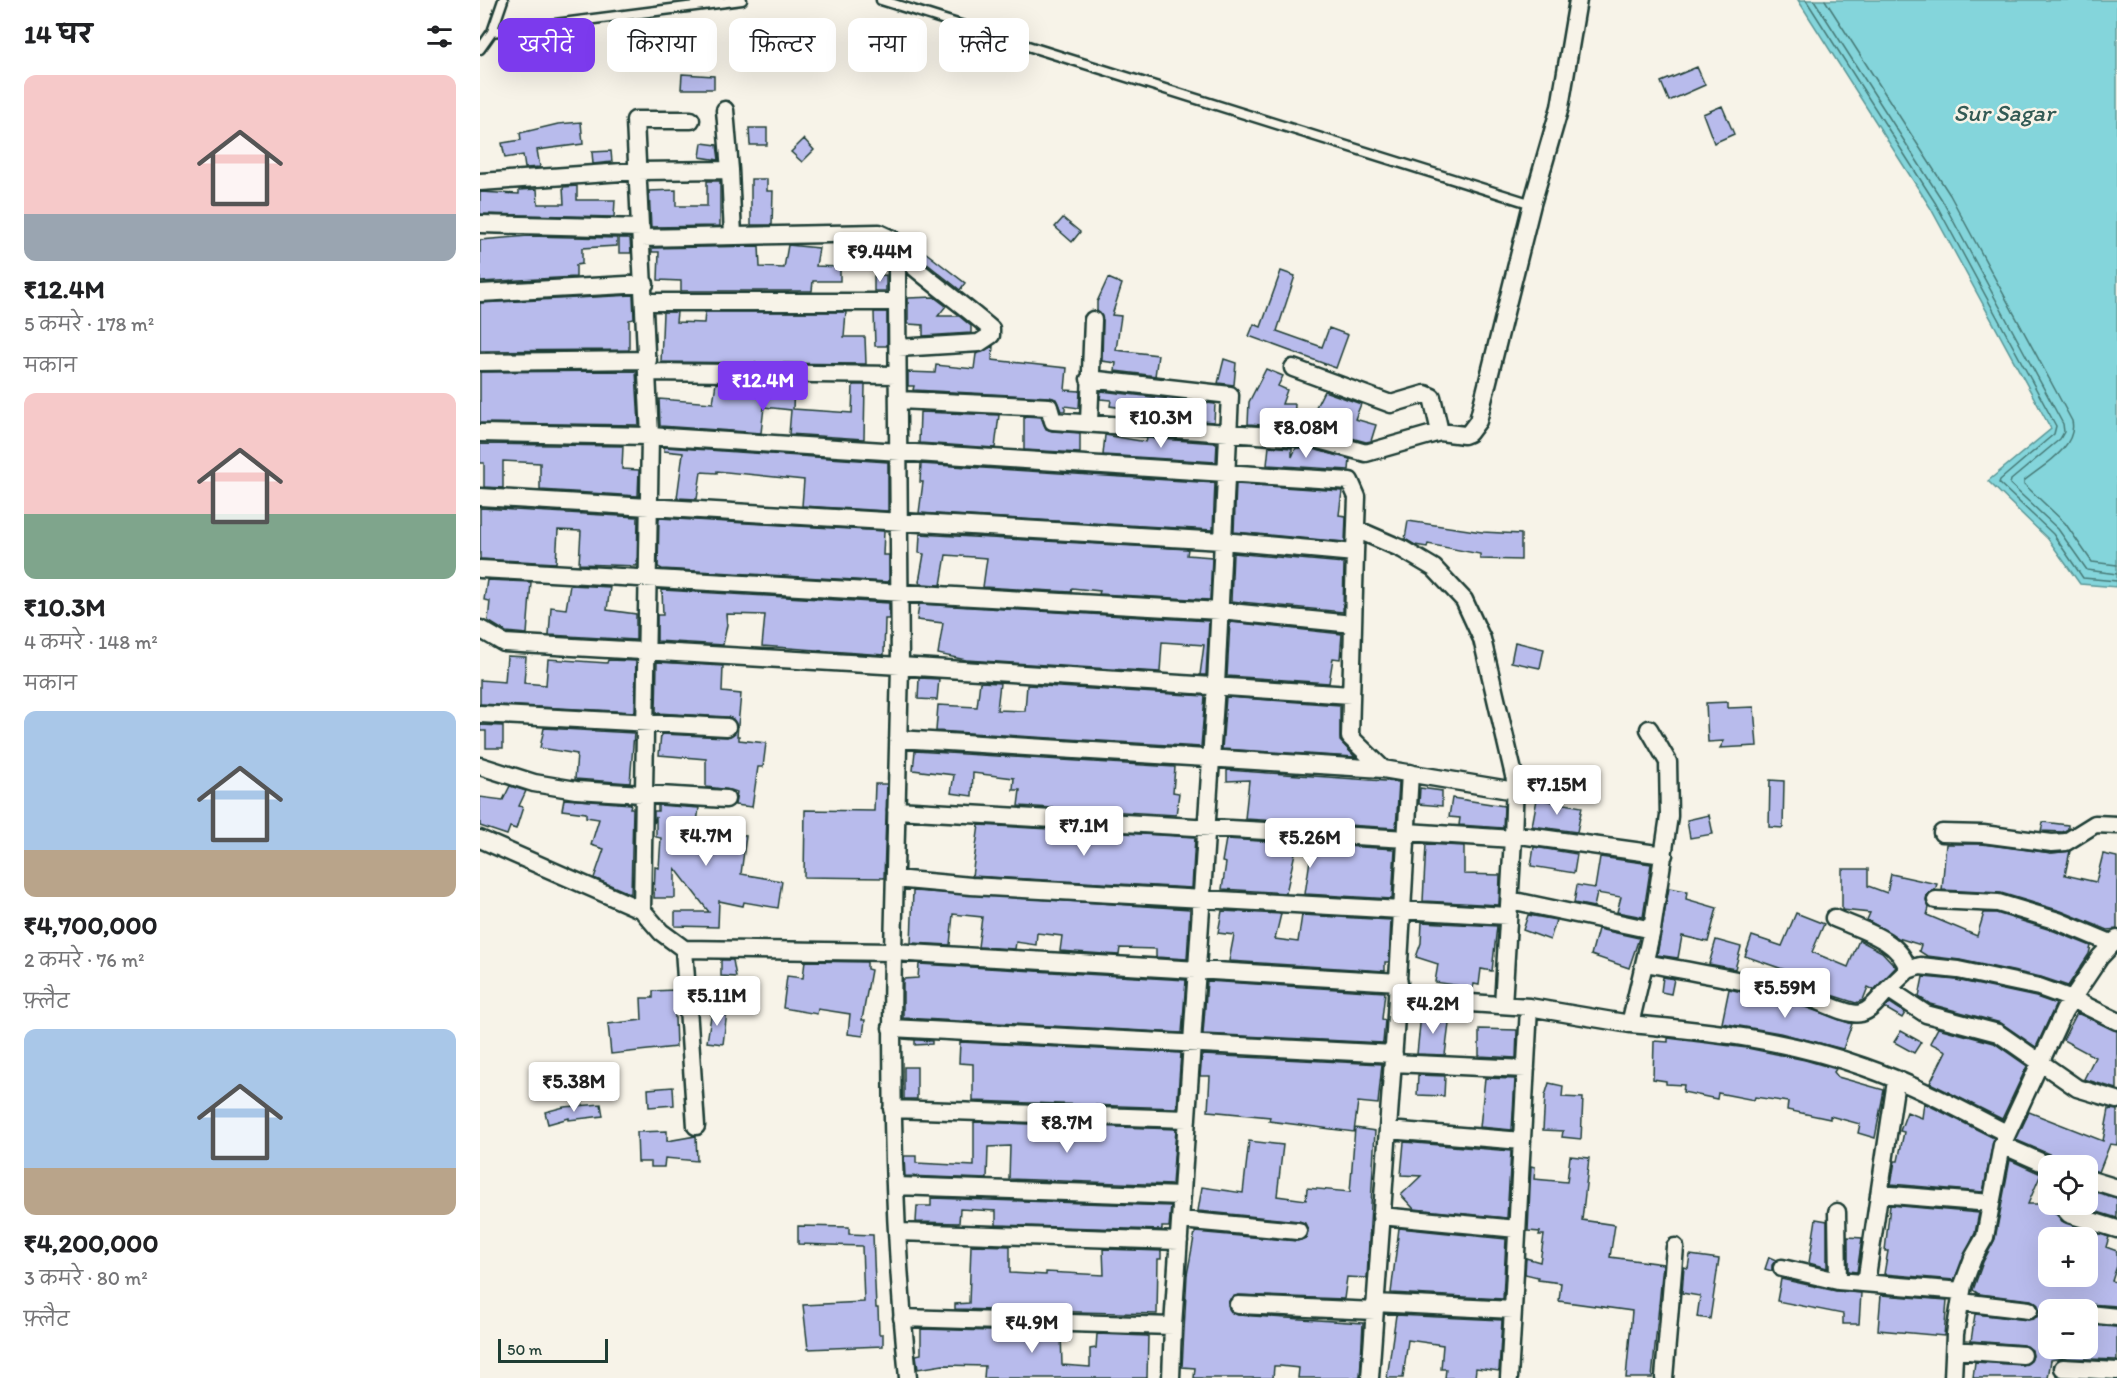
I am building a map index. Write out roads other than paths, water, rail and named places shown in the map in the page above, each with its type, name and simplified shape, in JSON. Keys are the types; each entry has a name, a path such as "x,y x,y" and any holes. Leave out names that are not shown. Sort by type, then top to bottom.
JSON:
{"street":[{"path":"899,400 1049,407 1053,421 1315,439 1366,453 1440,432 1464,435 1469,433 1478,421 1532,204 1560,107 1578,0"},
{"path":"725,110 733,236"},
{"path":"642,910 647,724 650,436 645,284 635,120 691,120"},
{"path":"480,182 637,171 730,170"},
{"path":"480,224 733,236 879,232 892,239 897,252 900,666 891,1028 892,1109 902,1318 908,1378"},
{"path":"897,252 932,284 961,303 991,329 991,335 979,343 898,348"},
{"path":"480,293 645,284"},
{"path":"645,302 897,302"},
{"path":"1089,422 1089,379 1094,320"},
{"path":"480,362 897,375"},
{"path":"1293,368 1391,404 1425,394 1432,398 1440,432"},
{"path":"1089,379 1230,395 1216,685 1171,1378"},
{"path":"480,433 650,436 1350,481 1357,497 1350,737 1383,769"},
{"path":"480,497 1222,541 1355,553"},
{"path":"1356,529 1402,549 1434,568 1464,600 1482,639 1515,780 1503,1005"},
{"path":"480,568 1220,611 1353,624"},
{"path":"480,629 504,643 1351,695"},
{"path":"480,714 727,727"},
{"path":"1630,1024 1652,930 1669,816 1668,762 1649,729"},
{"path":"898,739 1383,769 1515,791"},
{"path":"480,766 534,783 576,790 726,799"},
{"path":"1370,1378 1394,1059 1410,773"},
{"path":"896,810 1206,828 1407,836 1513,836 1664,855"},
{"path":"1942,833 1983,834 2052,843 2066,842 2095,824 2117,825"},
{"path":"480,839 642,910 661,932 684,949 893,952 1196,972 1398,990 1529,1007 1630,1024 1755,1038 1817,1052 1866,1067 2038,1159"},
{"path":"895,879 1403,911 1509,908 1652,930"},
{"path":"1935,900 1998,903 2058,921 2115,942 2100,957 2072,999 2004,1139 1985,1237 1973,1258 1961,1297 1953,1378"},
{"path":"1834,918 1888,943 1905,957 1908,970"},
{"path":"684,949 696,1126"},
{"path":"1645,963 1742,981 1810,998 1860,1014 1870,1008 1908,970 1920,966 1958,970 2039,987 2072,999 2117,1021"},
{"path":"1888,989 1926,1014 1998,1033 2078,1088 2117,1100"},
{"path":"1509,1378 1529,1007"},
{"path":"891,1028 1192,1044 1526,1069"},
{"path":"1866,1283 1896,1081"},
{"path":"892,1109 1187,1119"},
{"path":"1388,1131 1522,1141"},
{"path":"2098,1182 2117,1188"},
{"path":"896,1186 1182,1196"},
{"path":"1879,1194 1991,1203"},
{"path":"1837,1212 1838,1281"},
{"path":"2072,1215 2117,1229"},
{"path":"1382,1216 1517,1229"},
{"path":"1180,1220 1298,1232"},
{"path":"898,1232 1179,1241"},
{"path":"1664,1378 1675,1247"},
{"path":"1782,1268 1838,1281 1961,1297 2029,1310"},
{"path":"1238,1305 1513,1310"},
{"path":"2098,1315 2117,1317"},
{"path":"902,1318 1173,1326"},
{"path":"1954,1350 2023,1355"},
{"path":"2063,1368 2117,1371"}],"lane":[{"path":"480,49 492,32 503,0"},
{"path":"492,32 742,0"},
{"path":"881,0 1532,204"}],"water":[{"name":"Sur Sagar","path":"1798,0 2117,0 2117,587 2080,584 2048,539 1988,481 2051,429 1930,207"}]}
